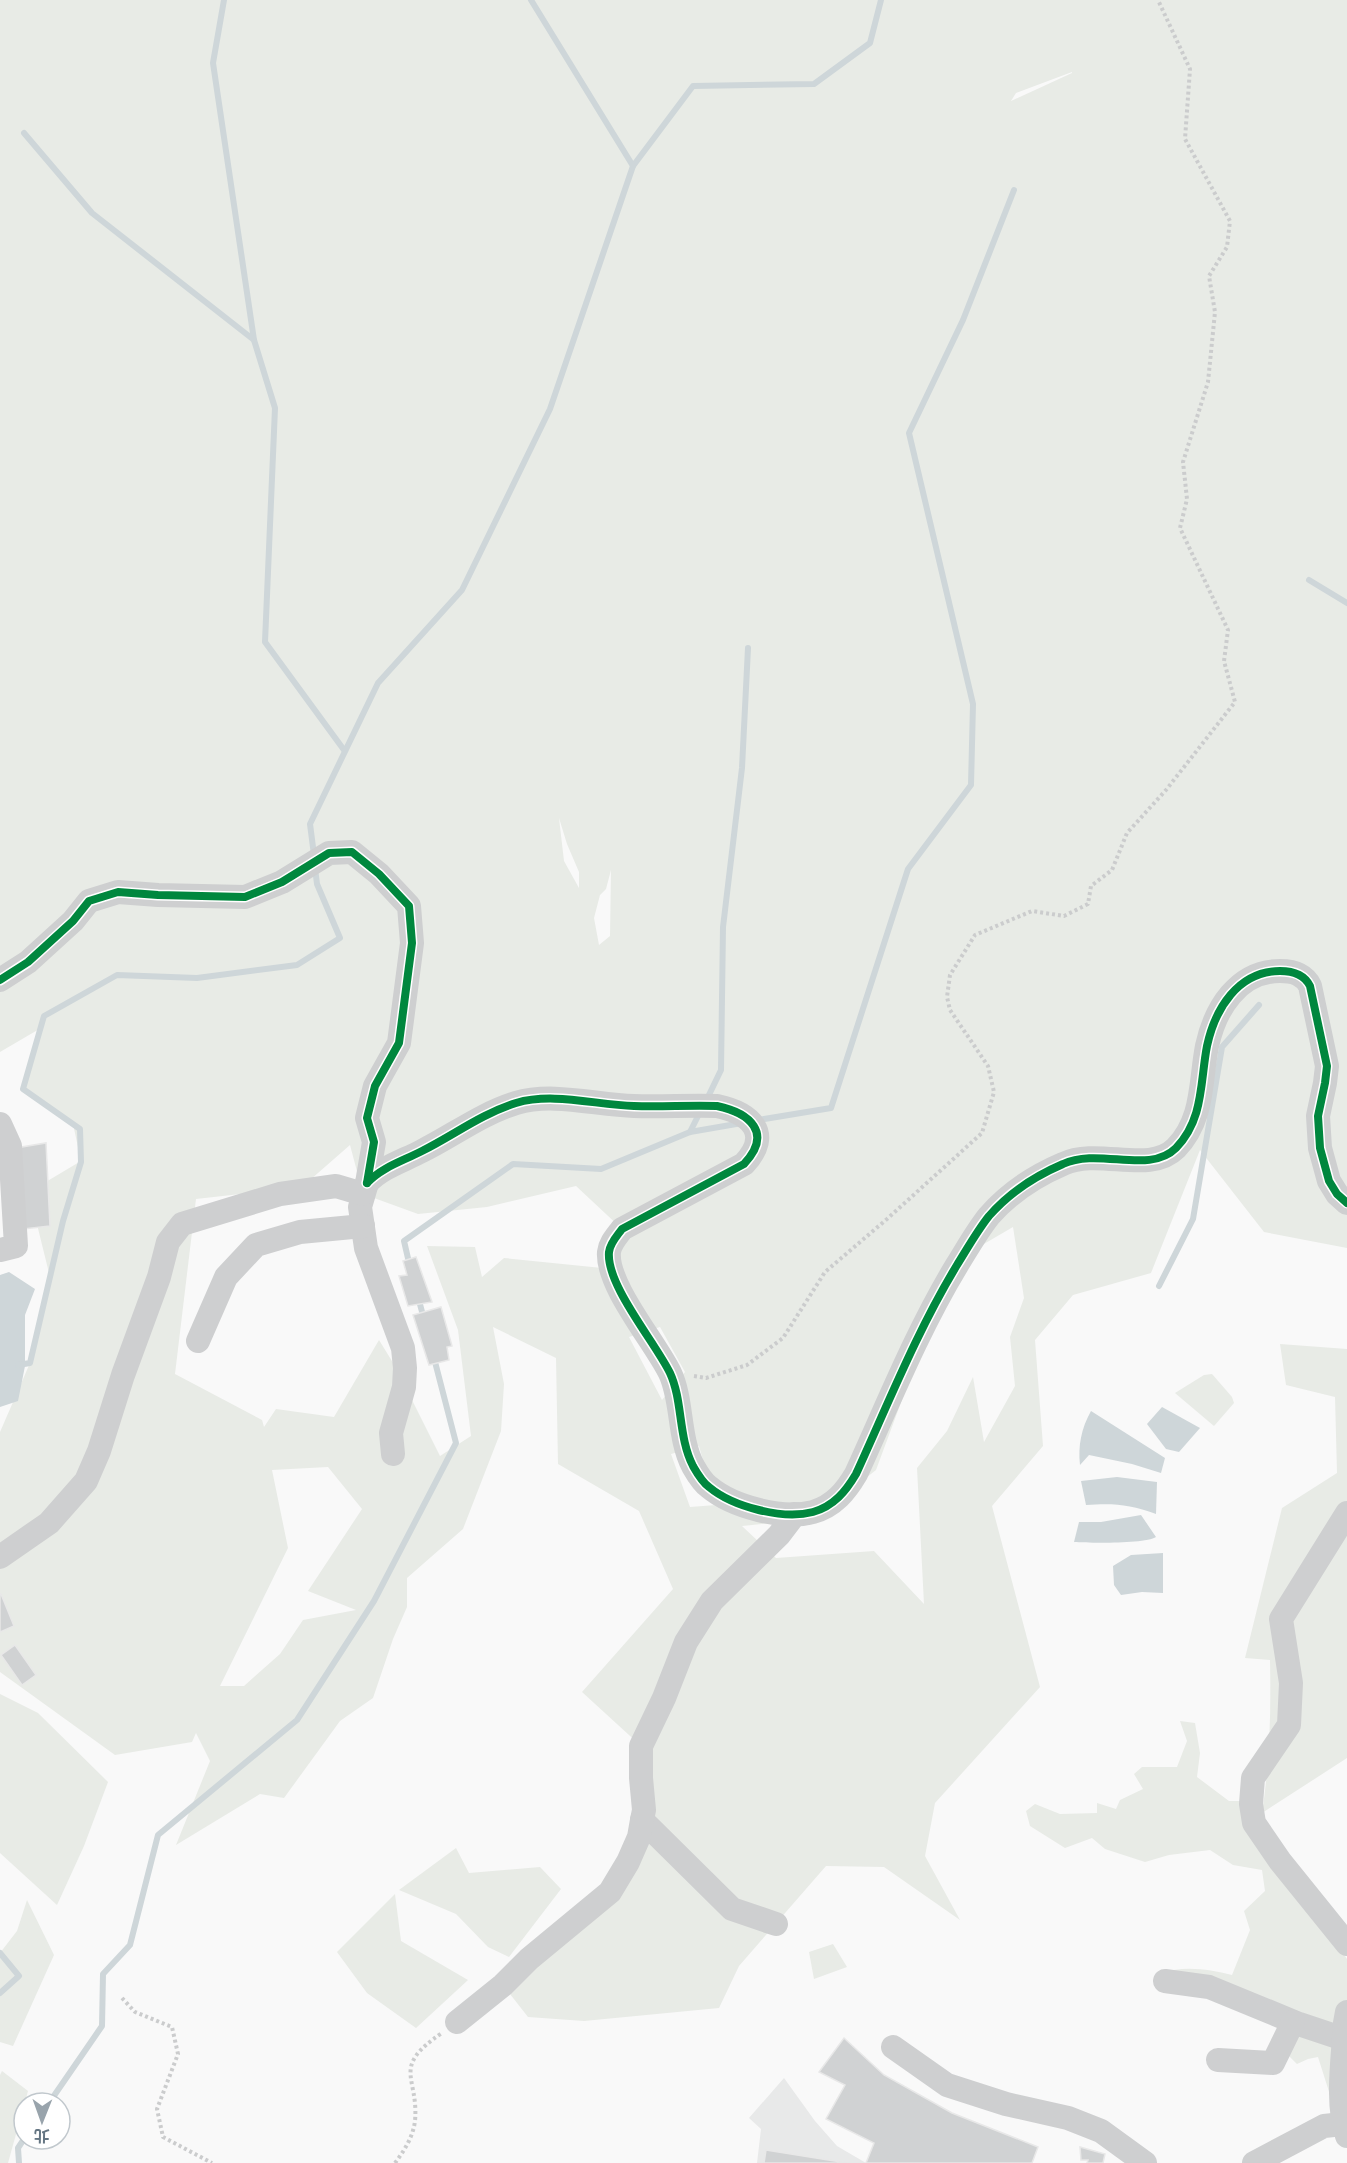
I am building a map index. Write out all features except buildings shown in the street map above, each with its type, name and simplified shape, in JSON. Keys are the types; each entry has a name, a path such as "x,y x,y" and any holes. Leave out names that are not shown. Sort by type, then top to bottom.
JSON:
{"street":[{"path":"0,980 28,962 73,921 89,901 118,892 245,897 282,882 329,853 352,852 379,874 409,906 412,943 399,1042 375,1086 367,1118 374,1142 360,1207 366,1248 403,1348 404,1387 391,1433 393,1454"},
{"path":"365,1188 381,1171 423,1151 478,1118 518,1103 534,1100 561,1100 635,1106 717,1107 746,1116 756,1128 757,1134 753,1154 744,1164 622,1229 612,1241 609,1253 612,1269 620,1289 669,1371 684,1442 692,1463 709,1487 726,1498 747,1506 775,1513 795,1514 813,1512 831,1504 845,1491 856,1474 934,1305 969,1245 996,1209 1019,1189 1068,1161 1089,1157 1147,1160 1163,1156 1180,1143 1191,1129 1196,1115 1208,1044 1220,1011 1237,986 1255,976 1269,971 1288,971 1302,976 1310,986 1327,1066 1318,1116 1320,1148 1329,1181 1337,1194 1347,1203"},
{"path":"0,1124 10,1146 16,1246 0,1250"},
{"path":"0,1557 49,1524 86,1481 159,1277 168,1242 182,1224 280,1194 336,1186 365,1188"},
{"path":"198,1341 226,1277 255,1245 300,1232 363,1226"},
{"path":"1347,1513 1281,1618 1291,1683 1289,1725 1253,1778 1251,1804 1254,1823 1267,1842 1347,1944"},
{"path":"457,2022 610,1892 628,1863 639,1837 644,1810 641,1746 664,1698 686,1642 712,1601 779,1535 795,1514"},
{"path":"642,1820 732,1909 776,1924"},
{"path":"1165,1980 1209,1987 1293,2022 1344,2039"},
{"path":"1254,2163 1324,2126 1345,2130 1342,2093 1347,2012"},
{"path":"1218,2060 1273,2063 1293,2022"},
{"path":"893,2047 947,2085 1006,2104 1068,2118 1101,2131 1145,2163"}],"path":[{"path":"669,1371 706,1378 747,1365 783,1338 825,1272 982,1133 994,1092 988,1066 950,1010 947,997 950,975 975,935 1032,911 1064,916 1088,904 1091,886 1112,870 1127,833 1166,790 1235,702 1224,661 1228,630 1180,528 1187,499 1183,462 1208,382 1215,312 1209,276 1227,247 1230,221 1185,138 1190,69 1158,0"},
{"path":"123,1998 135,2012 172,2026 178,2054 157,2109 163,2137 212,2163"},
{"path":"395,2163 407,2147 415,2122 409,2069 414,2058 430,2041 457,2022"}],"shaded area":[{"path":"0,0 1347,0 1347,1248 1264,1232 1200,1150 1151,1273 1073,1295 1035,1340 1043,1446 992,1506 1040,1687 935,1803 925,1856 960,1920 884,1867 826,1866 739,1966 719,2008 584,2021 528,2017 503,1985 628,1862 641,1746 582,1692 673,1589 639,1511 558,1464 556,1358 493,1327 504,1384 501,1431 463,1529 407,1578 407,1607 393,1639 373,1698 340,1721 284,1798 260,1794 176,1845 210,1761 196,1733 192,1742 115,1755 0,1672 0,1432 30,1363 50,1277 29,1192 81,1161 73,1124 23,1089 41,1028 0,1052","holes":["1072,72 1072,73 1011,101 1016,93","559,818 579,872 579,888 564,861","611,870 610,936 599,945 594,918 600,895 606,889","350,1145 363,1194 418,1214 487,1207 576,1186 622,1229 612,1269 504,1258 482,1277 475,1247 427,1246 458,1330 471,1436 440,1456 395,1366 379,1340 334,1417 276,1409 264,1427 262,1420 175,1374 196,1199 302,1187","1013,1227 1024,1298 1010,1337 1015,1386 984,1442 973,1377 947,1431 917,1468 924,1604 874,1551 776,1558 742,1526 814,1519 876,1470 953,1262","660,1327 685,1372 662,1400 629,1337","699,1446 716,1505 690,1507 671,1454","328,1467 362,1509 308,1591 356,1610 303,1620 280,1654 244,1686 220,1686 288,1548 272,1470"]},
{"path":"9,1272 35,1289 25,1315 25,1366 18,1401 0,1407 0,1275"},
{"path":"1280,1344 1347,1349 1347,1758 1262,1813 1269,1737 1270,1660 1245,1658 1282,1508 1337,1473 1335,1397 1286,1385"},
{"path":"1212,1374 1232,1397 1234,1403 1214,1426 1175,1393 1204,1375"},
{"path":"1162,1407 1200,1428 1179,1452 1166,1449 1147,1424"},
{"path":"1091,1411 1165,1458 1161,1473 1089,1455 1080,1465 1081,1438"},
{"path":"1117,1477 1157,1482 1156,1514 1121,1505 1086,1505 1081,1481"},
{"path":"1141,1515 1156,1537 1130,1542 1074,1542 1079,1522 1101,1522"},
{"path":"1163,1553 1163,1593 1142,1592 1121,1595 1114,1585 1113,1566 1131,1555"},
{"path":"0,1694 38,1713 108,1782 84,1846 57,1905 0,1853"},
{"path":"1180,1721 1195,1723 1200,1753 1197,1777 1229,1801 1243,1801 1262,1813 1328,1931 1347,1959 1347,2125 1331,2098 1318,2057 1297,2064 1286,2053 1286,2038 1307,2032 1159,1974 1195,1969 1232,1975 1250,1930 1244,1911 1265,1891 1262,1870 1233,1865 1210,1850 1169,1855 1145,1862 1105,1849 1092,1838 1065,1848 1030,1826 1026,1811 1035,1804 1060,1814 1097,1813 1097,1803 1116,1809 1120,1800 1143,1789 1134,1774 1142,1767 1177,1767 1187,1741"},
{"path":"456,1848 469,1873 540,1867 561,1889 509,1957 488,1947 456,1914 399,1890"},
{"path":"395,1894 401,1941 468,1980 416,2028 367,1993 337,1952"},
{"path":"27,1900 54,1955 13,2046 0,2042 0,1953 17,1931"},
{"path":"833,1944 847,1967 814,1979 809,1952"},
{"path":"2,2071 28,2091 12,2091 12,2149 8,2163 0,2163 0,2075"},
{"path":"784,2078 815,2121 837,2146 866,2163 757,2163 761,2129 749,2118"}],"waterway":[{"path":"224,0 213,63 254,340"},
{"path":"314,855 310,824 378,683 462,590 550,409 633,166 531,0"},
{"path":"633,166 693,86 814,84 870,43 881,0"},
{"path":"24,133 92,213 254,340 275,408 265,642 344,750"},
{"path":"758,1120 831,1108 908,869 971,785 973,704 909,433 963,320 1014,190"},
{"path":"1309,580 1347,603"},
{"path":"707,1099 721,1070 723,927 742,768 748,648"},
{"path":"18,1365 30,1363 63,1221 81,1162 80,1129 23,1089 44,1016 117,975 197,978 297,965 340,938 317,884 315,868"},
{"path":"1159,1286 1193,1219 1222,1047 1259,1005"},
{"path":"690,1132 701,1110"},
{"path":"410,1267 404,1241 513,1164 601,1169 690,1132 742,1123"},
{"path":"418,1297 424,1319"},
{"path":"57,2091 102,2026 103,1974 130,1945 158,1835 297,1720 374,1601 456,1443 434,1358"},
{"path":"0,1953 19,1976 0,1993"},
{"path":"18,2151 19,2163"}],"cycle path":[{"path":"0,980 28,962 73,921 89,901 118,892 245,897 282,882 329,853 352,852 379,874 409,906 412,943 399,1043 375,1086 367,1118 374,1142 367,1183"},
{"path":"367,1183 386,1168 434,1145 479,1119 516,1103 530,1100 560,1099 634,1106 717,1106 729,1109 748,1119 754,1126 757,1143 753,1153 744,1164 622,1229 610,1249 610,1265 623,1297 670,1373 677,1395 688,1455 704,1483 719,1494 745,1506 787,1514 813,1512 827,1506 844,1492 856,1474 903,1368 942,1290 972,1240 1005,1200 1042,1174 1063,1164 1092,1158 1152,1160 1165,1156 1176,1148 1192,1125 1199,1100 1207,1046 1216,1019 1231,995 1252,978 1265,973 1289,972 1298,974 1310,986 1327,1066 1318,1116 1320,1148 1329,1181 1337,1194 1347,1203"}]}
